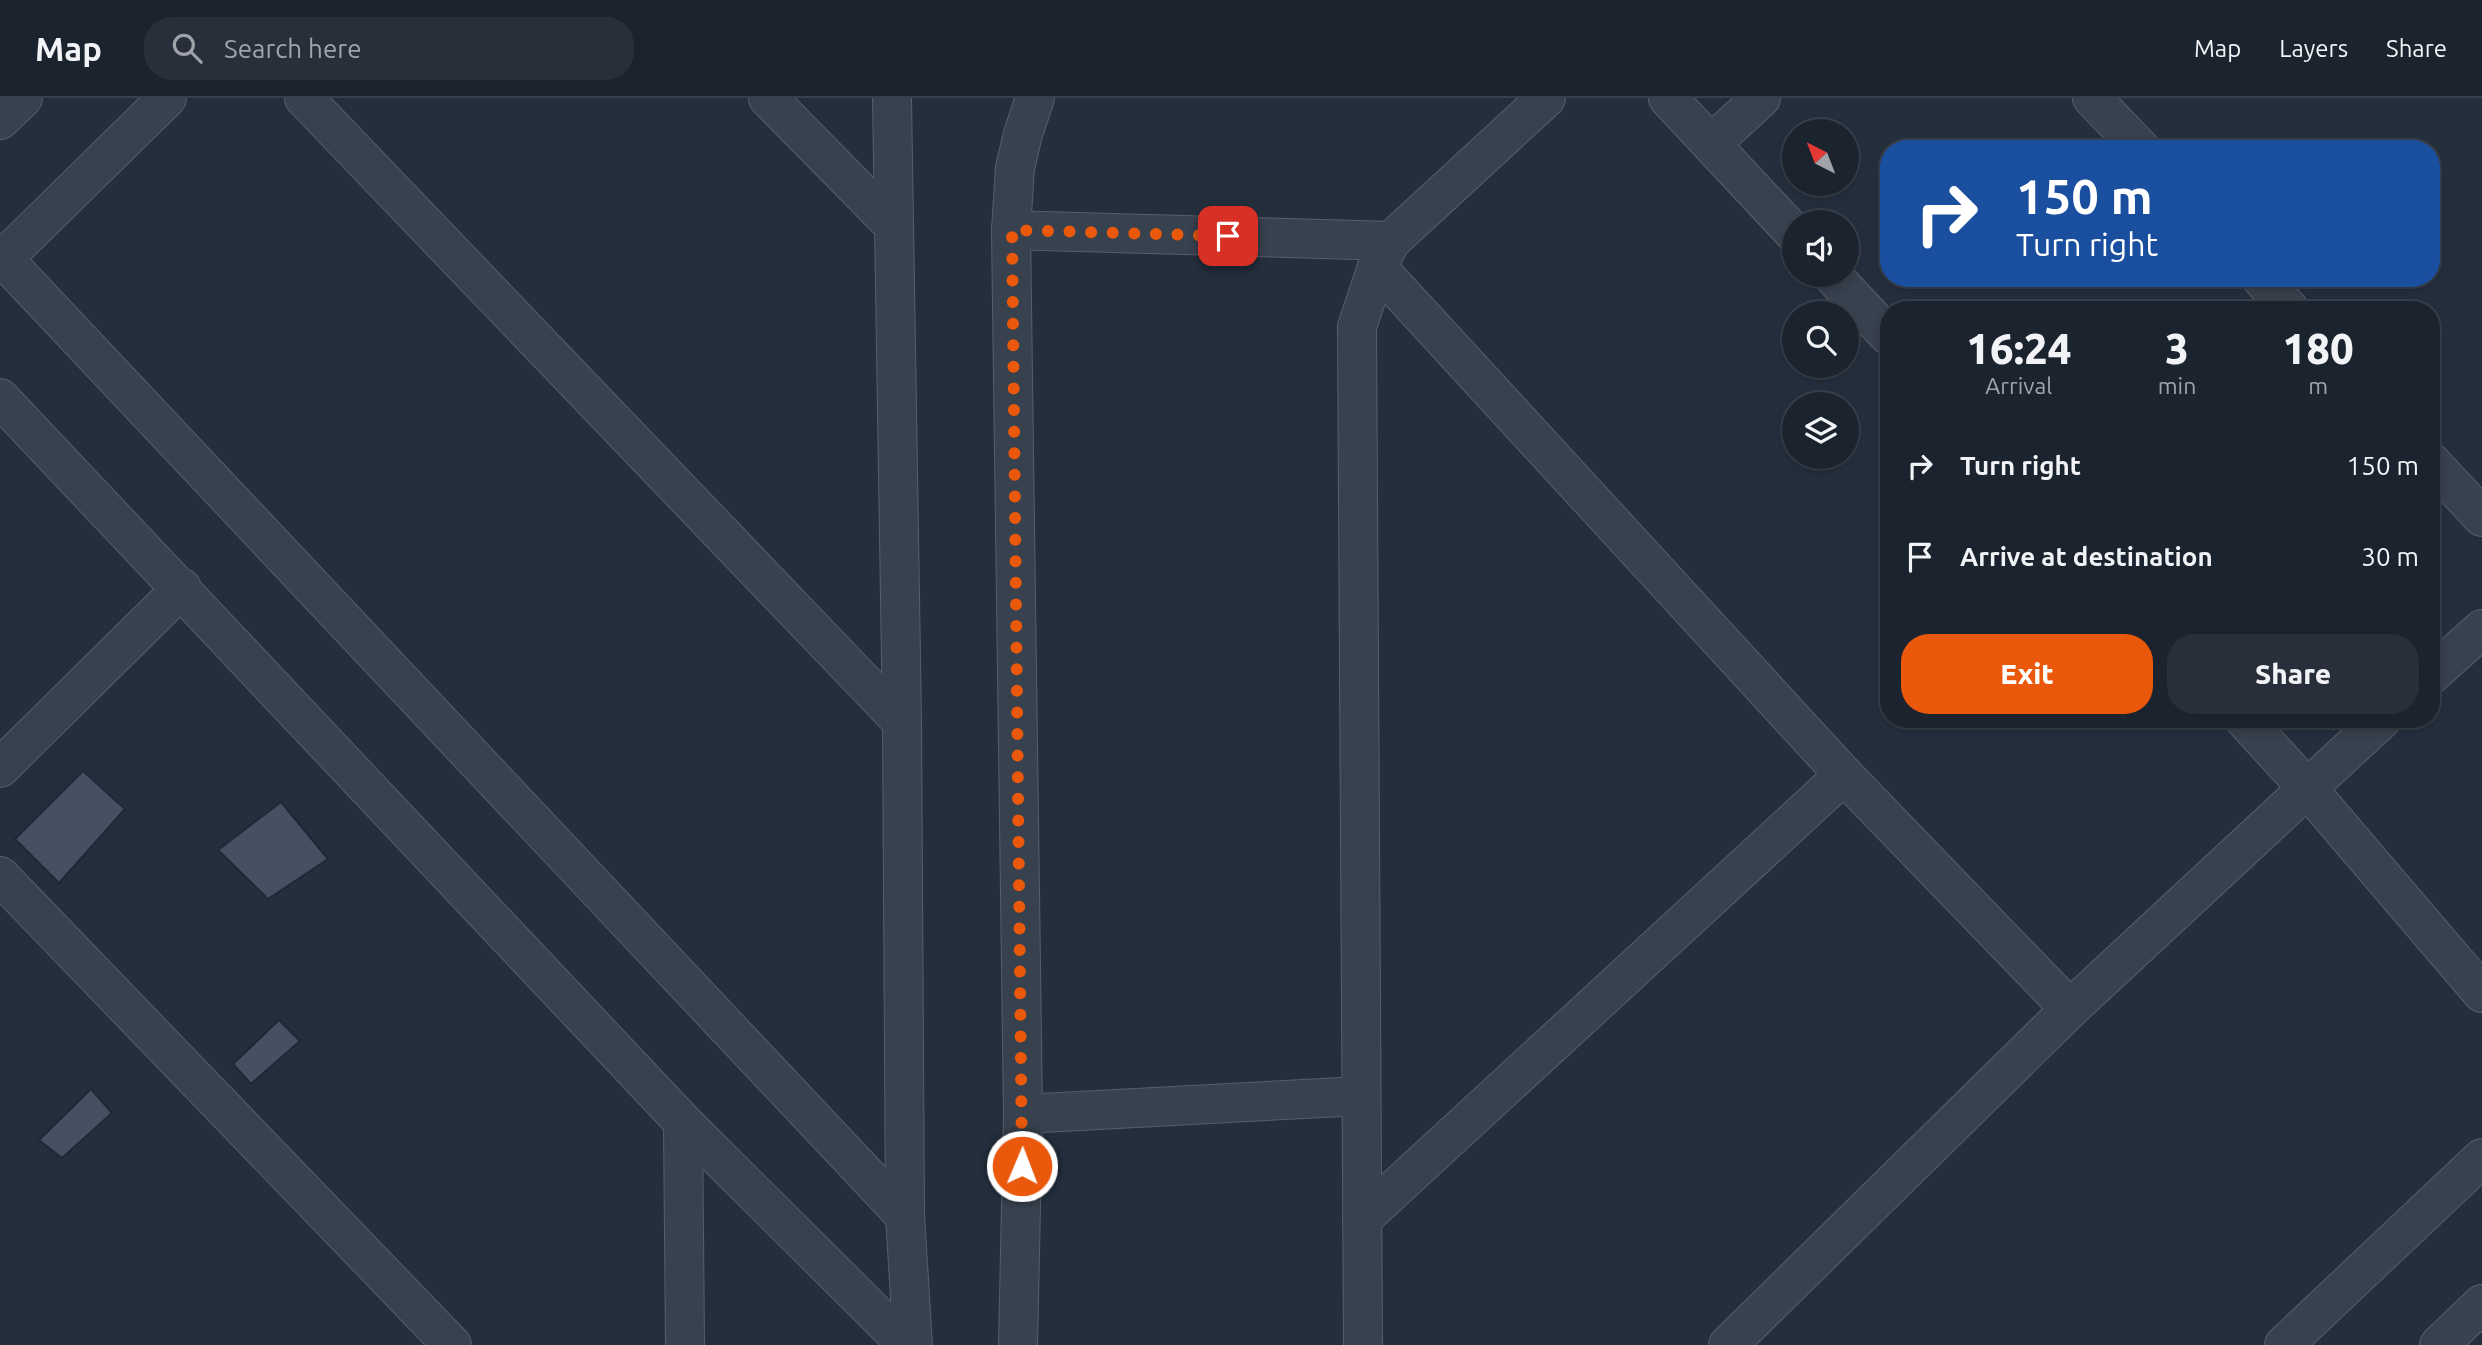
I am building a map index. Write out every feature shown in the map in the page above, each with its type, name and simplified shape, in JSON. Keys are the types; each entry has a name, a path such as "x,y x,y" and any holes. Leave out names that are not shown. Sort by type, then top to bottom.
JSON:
{"street":[{"path":"0,120 23,98"},
{"path":"167,98 2,257 905,1216"},
{"path":"304,98 902,722"},
{"path":"768,98 892,225"},
{"path":"891,98 902,722 905,1216 913,1345"},
{"path":"1018,1345 1023,1114 1012,230 1015,168 1035,98"},
{"path":"1363,1345 1357,327 1384,254 1546,98"},
{"path":"1668,98 1782,220"},
{"path":"1712,144 1761,98"},
{"path":"2092,98 2132,140"},
{"path":"1012,230 1384,254 1844,775 2070,1009"},
{"path":"1843,287 1880,326"},
{"path":"2269,287 2282,301"},
{"path":"0,398 683,1122 907,1345"},
{"path":"2440,472 2482,517"},
{"path":"0,768 182,588"},
{"path":"2440,667 2482,629"},
{"path":"2252,728 2482,993"},
{"path":"1728,1345 2070,1009 2372,728"},
{"path":"1362,1219 1844,775"},
{"path":"0,876 452,1345"},
{"path":"1023,1114 1360,1096"},
{"path":"683,1122 685,1345"},
{"path":"2284,1345 2482,1158"},
{"path":"2439,1345 2482,1304"}],"building":[{"path":"83,771 125,809 59,883 15,839"},
{"path":"281,802 328,859 268,899 218,850"},
{"path":"279,1020 300,1041 251,1084 233,1064"},
{"path":"91,1089 112,1113 62,1158 39,1140"}],"route":[{"path":"1022,1166 1012,230 1228,236"}]}
